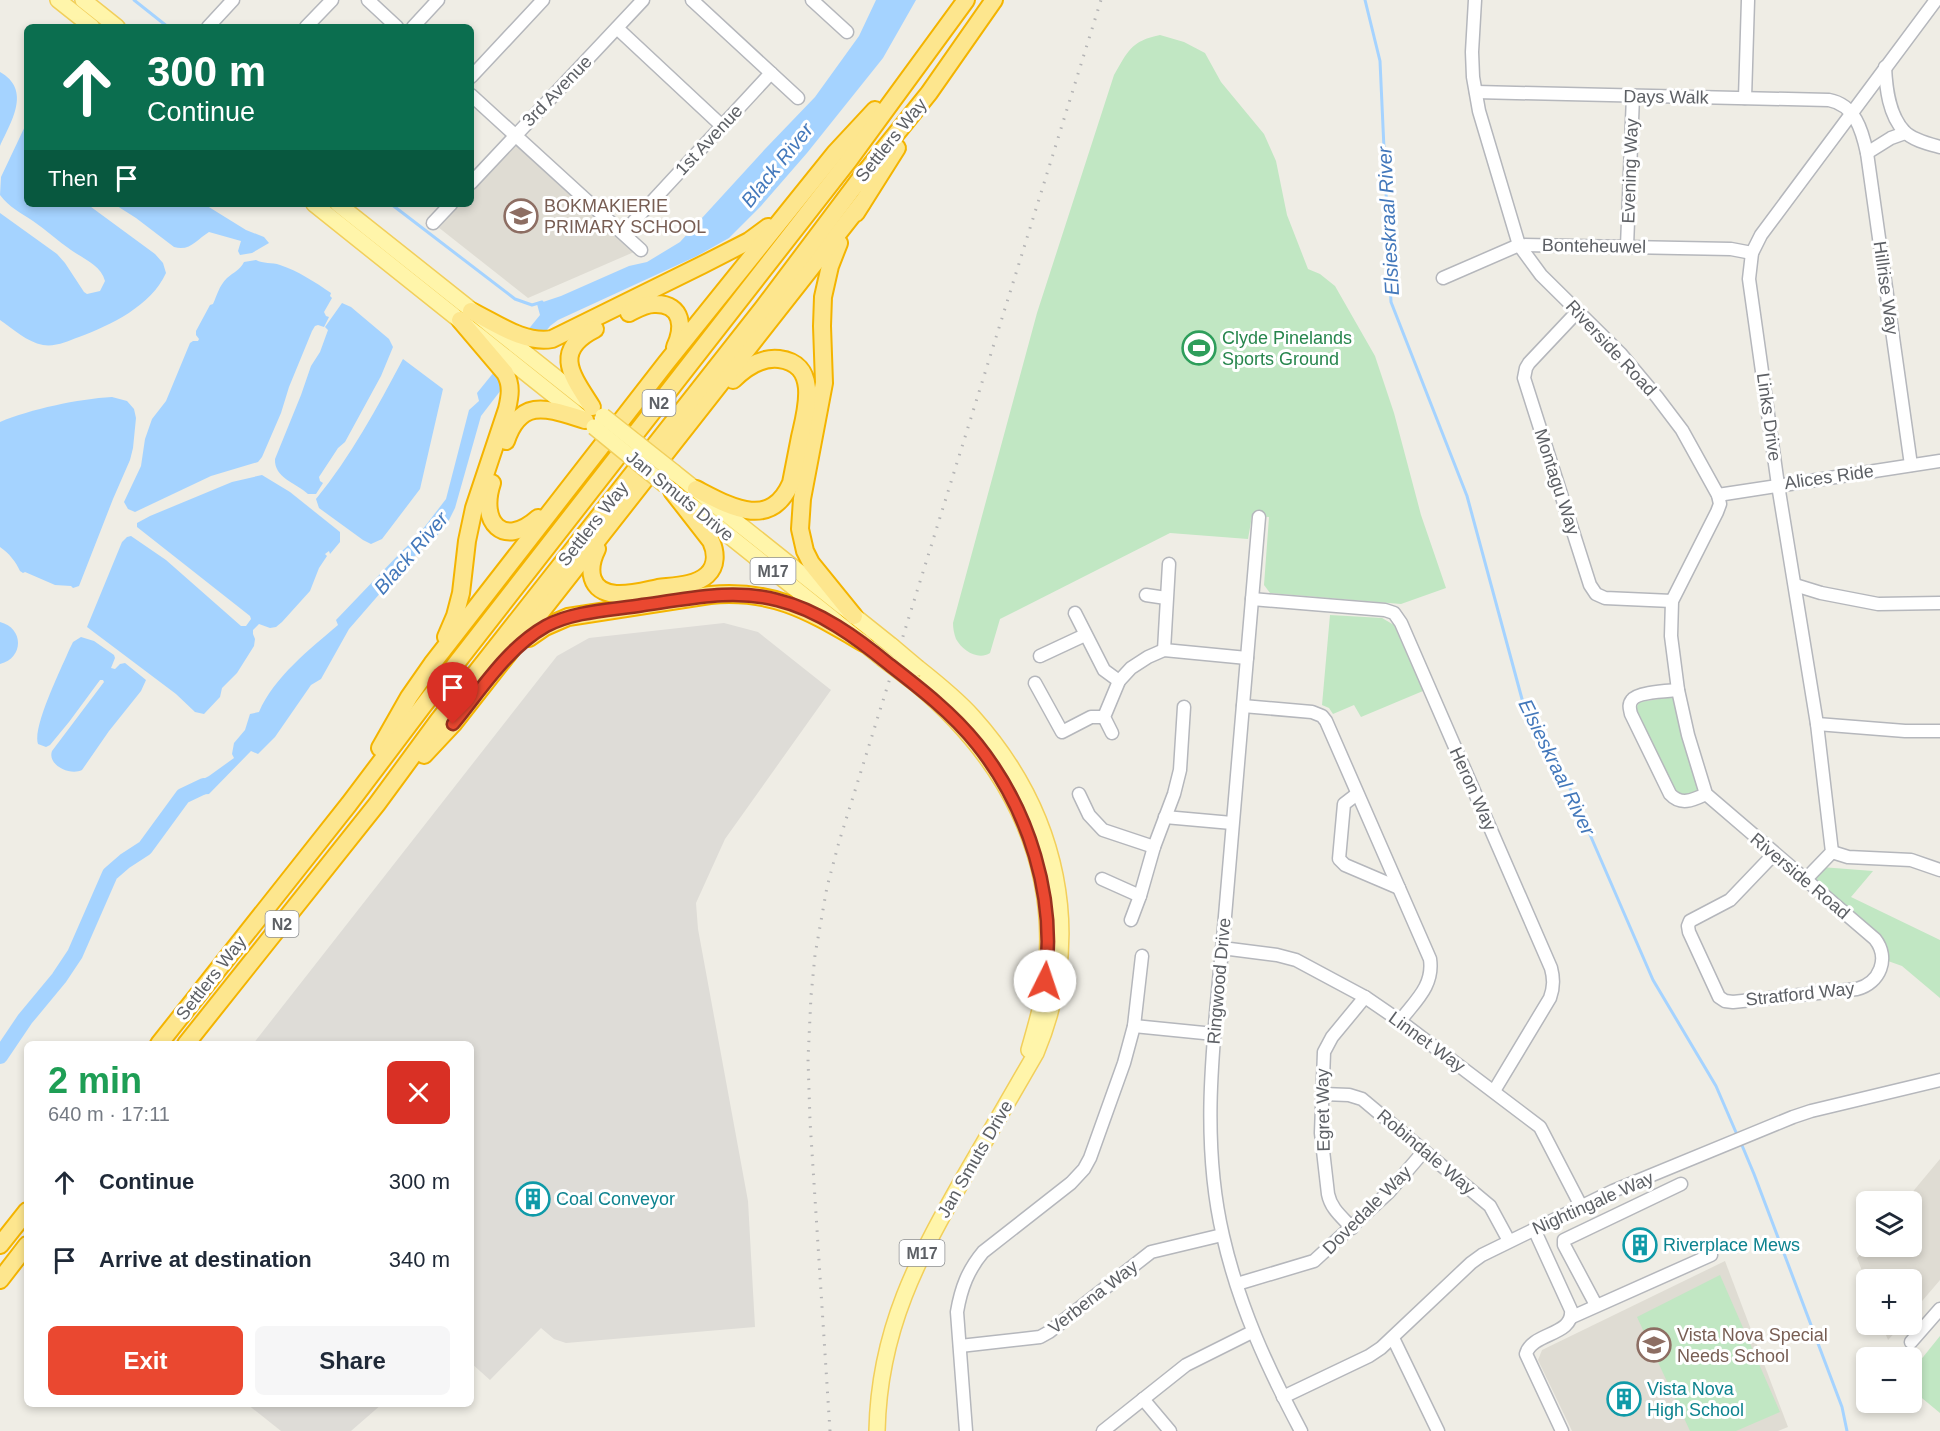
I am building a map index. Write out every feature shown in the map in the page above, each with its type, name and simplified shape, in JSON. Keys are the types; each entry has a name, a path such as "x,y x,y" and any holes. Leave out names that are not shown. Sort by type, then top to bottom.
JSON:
{"highway":[{"name":"Settlers Way","path":"161,1041 349,804 430,696 849,160 966,0"},
{"name":"Settlers Way","path":"188,1041 377,804 460,693 653,446 716,369 863,175 929,93 994,0"},
{"path":"349,804 409,697 432,664 666,363 835,153 869,116 906,82"},
{"path":"854,616 811,563 802,544 800,518 802,499 823,393 825,369 822,316 826,278 834,255 862,203 929,93"},
{"path":"377,804 453,724 505,660 862,203"},
{"path":"507,348 534,340 559,337 575,329 742,245 793,205"},
{"path":"593,418 572,374 568,359 572,348 586,334 643,306 656,303 667,306 677,315 681,328 676,345 666,363"},
{"path":"466,316 507,348"},
{"path":"466,316 507,348"},
{"path":"432,664 455,616 470,526 507,409 510,393 505,373 507,348"},
{"path":"692,422 739,375 762,361 771,359 786,361 800,370 807,382 807,406 791,483 777,503 765,510 751,511 735,508 696,489"},
{"path":"569,488 533,522 520,531 502,529 493,522 488,512 487,503 490,490 509,433 517,419 532,410 543,409 593,418"},
{"path":"603,534 590,569 594,581 606,592 626,593 687,584 704,578 710,573 716,554 704,529 671,483"},
{"path":"505,660 545,627 568,617 730,594 765,597 798,607 864,643"},
{"path":"0,1245 24,1215"},
{"path":"0,1280 24,1249"}],"main road":[{"path":"58,0 88,24"},
{"path":"83,0 113,24"},
{"path":"318,207 466,316"},
{"path":"341,207 466,316"},
{"name":"Jan Smuts Drive","path":"507,348 864,643 887,652"},
{"name":"Jan Smuts Drive","path":"671,483 696,489 854,616 887,652 916,676 951,695 972,716 1011,767 1035,812 1046,839 1053,866 1062,927 1061,956 1054,1003 1047,1028 1036,1053 927,1243 901,1302 884,1363 877,1431"}],"street":[{"path":"211,24 233,0"},
{"path":"309,24 332,0"},
{"path":"368,0 395,24"},
{"path":"416,24 438,0"},
{"path":"474,75 543,0"},
{"name":"3rd Avenue","path":"474,180 643,0"},
{"path":"692,0 798,99"},
{"path":"812,0 847,32"},
{"name":"Riverside Road","path":"1474,0 1472,52 1479,111 1519,245 1541,275 1621,354 1657,397 1682,430 1718,495"},
{"path":"1745,98 1748,0"},
{"name":"Links Drive","path":"1832,852 1817,724 1778,485 1749,279 1752,253 1761,236 1936,0"},
{"path":"617,28 722,126"},
{"path":"1885,67 1891,109 1905,133 1940,147"},
{"name":"1st Avenue","path":"623,233 771,73"},
{"name":"Days Walk","path":"1476,92 1829,100 1863,98"},
{"name":"Evening Way","path":"1627,246 1633,96"},
{"path":"474,99 641,250"},
{"path":"1829,100 1838,102 1851,114"},
{"name":"Hillrise Way","path":"1851,114 1863,133 1867,153 1911,465"},
{"path":"1867,153 1891,138 1905,133"},
{"path":"433,224 448,207"},
{"name":"Bonteheuwel","path":"1443,278 1519,245 1731,249 1752,253"},
{"name":"Montagu Way","path":"1578,311 1529,363 1524,378 1590,585 1596,594 1605,598 1672,601"},
{"name":"Alices Ride","path":"1718,495 1940,461"},
{"path":"1678,690 1638,695 1629,706 1670,794 1675,799 1687,802 1706,794 1688,735 1678,690 1671,636 1672,601 1717,512 1720,504 1718,495"},
{"name":"Ringwood Drive","path":"1259,517 1214,1034 1210,1139 1222,1235 1237,1284 1252,1332 1301,1431"},
{"path":"1164,650 1169,564"},
{"path":"1795,585 1821,593 1878,604 1940,603"},
{"path":"1146,595 1166,598"},
{"name":"Heron Way","path":"1252,599 1385,610 1394,614 1401,622 1554,979 1550,998 1494,1091"},
{"path":"1075,614 1104,670 1119,681"},
{"path":"1040,656 1085,635"},
{"path":"1112,733 1104,717 1119,681 1131,668 1148,657 1164,650 1247,658"},
{"path":"1035,683 1062,732 1091,717 1104,717"},
{"path":"1243,706 1312,712 1322,716 1330,730 1430,959 1430,980 1400,1021"},
{"path":"1131,920 1180,770 1184,707"},
{"path":"1817,724 1905,732 1940,731"},
{"path":"1079,794 1089,815 1103,830 1154,848"},
{"path":"1357,794 1344,804 1340,859 1345,865 1399,888"},
{"name":"Riverside Road","path":"1706,794 1875,939 1883,954 1883,963"},
{"path":"1165,817 1232,823"},
{"path":"1805,880 1832,852 1848,857 1911,860 1940,870"},
{"name":"Stratford Way","path":"1774,854 1730,900 1695,916 1688,926 1719,997 1733,1002 1857,989 1869,984 1883,963"},
{"path":"1102,879 1140,896"},
{"name":"Linnet Way","path":"1222,948 1277,955 1296,960 1365,997 1400,1021 1540,1127 1581,1206"},
{"path":"966,1431 957,1312 959,1295 973,1264 983,1252 1071,1183 1084,1169 1094,1148 1124,1064 1134,1026 1143,956"},
{"name":"Egret Way","path":"1352,1228 1334,1209 1328,1194 1321,1132 1322,1061 1327,1045 1365,997"},
{"path":"1134,1026 1214,1034"},
{"name":"Nightingale Way","path":"1283,1397 1369,1356 1393,1338 1477,1258 1581,1206 1811,1111 1940,1080"},
{"name":"Robindale Way","path":"1323,1094 1349,1095 1362,1099 1490,1206 1509,1241"},
{"name":"Dovedale Way","path":"1237,1284 1314,1262 1389,1192 1424,1151"},
{"path":"1596,1305 1564,1245 1564,1240 1681,1184"},
{"path":"1534,1229 1571,1310 1572,1317 1569,1324 1533,1342 1526,1354 1562,1431"},
{"name":"Verbena Way","path":"960,1346 1040,1337 1151,1252 1222,1235"},
{"path":"1572,1317 1711,1255"},
{"path":"1911,1342 1940,1309"},
{"path":"1103,1431 1192,1361 1252,1332"},
{"path":"1393,1338 1438,1431"},
{"path":"1143,1399 1170,1431"}],"shaded area":[{"name":"BOKMAKIERIE PRIMARY SCHOOL","path":"514,142 634,252 528,298 438,227 456,207 474,207 474,188"},
{"path":"724,623 758,632 831,690 725,839 696,903 698,929 748,1201 755,1327 566,1343 554,1339 541,1328 490,1380 474,1366 474,1041 255,1041 557,656 589,638"},
{"path":"1940,1159 1940,1280 1922,1301 1922,1269 1861,1269 1857,1258 1922,1257 1922,1191 1913,1191"},
{"name":"Vista Nova Special Needs School","path":"1725,1261 1788,1427 1778,1431 1572,1431 1538,1360 1542,1350"},
{"path":"251,1407 379,1407 351,1431 281,1431"}],"green space":[{"name":"Clyde Pinelands Sports Ground","path":"1160,35 1184,42 1205,53 1221,82 1264,134 1276,161 1287,215 1308,269 1320,274 1335,286 1375,356 1394,413 1421,515 1446,588 1401,604 1270,593 1264,585 1269,517 1252,516 1248,539 1170,533 1000,619 990,653 976,655 966,650 956,639 953,623 1037,313 1114,75 1131,48 1143,40"},
{"path":"1330,615 1382,618 1394,625 1423,691 1361,717 1354,705 1333,714 1329,708 1322,705"},
{"path":"1672,697 1677,701 1701,794 1677,799 1634,710 1640,702"},
{"path":"1821,867 1873,871 1851,897 1940,940 1940,998 1902,966 1888,961 1815,880 1815,875"},
{"path":"1720,1275 1780,1412 1736,1431 1690,1431 1637,1317"},
{"path":"1940,1336 1940,1413 1922,1398 1922,1358"}],"water":[{"name":"Black River","path":"876,0 916,0 883,58 761,206 729,238 697,256 558,320 550,326 481,416 455,508 445,528 402,568 349,629 321,679 311,685 275,737 258,754 251,751 209,794 183,796 184,789 209,776 234,758 232,754 234,743 245,730 250,714 259,712 283,675 338,625 336,620 416,538 446,499 469,410 479,401 477,393 540,315 537,304 629,266 647,262 680,242 815,97 859,36"},
{"path":"0,72 10,79 17,97 13,117 0,146"},
{"path":"24,128 24,207 91,207 155,254 163,263 166,273 159,285 151,295 129,313 66,342 43,345 20,335 0,320 0,213 57,254 87,294 100,291 105,281 95,266 7,203 0,195 1,177"},
{"path":"119,207 209,207 246,230 264,237 269,243 252,253 240,255 238,251 241,241 209,232 185,248 174,247"},
{"path":"256,260 280,265 300,274 331,293 332,298 324,312 329,317 324,327 315,326 312,331 262,457 258,462 211,476 135,512 128,509 124,502 141,466 145,439 152,419 166,401 190,343 199,339 196,331 224,281 244,262"},
{"path":"342,303 351,307 389,339 393,347 381,376 345,442 338,448 319,477 323,483 316,494 308,494 282,476 275,459 311,366 320,352 328,330 325,327"},
{"path":"403,359 443,389 420,489 382,539 371,544 319,508 316,499 352,449"},
{"path":"112,397 127,401 134,409 136,418 133,448 79,586 73,588 55,585 23,573 0,547 0,422 55,405"},
{"path":"262,475 290,492 340,532 340,542 330,554 329,551 325,554 327,556 319,568 310,591 282,622 270,628 259,624 253,630 254,646 237,673 222,688 220,697 204,714 195,712 176,694 87,627 122,542 131,536 166,560 241,626 246,626 251,619 250,616 137,527 137,523 232,482"},
{"path":"0,622 14,630 18,643 14,656 0,664"},
{"path":"81,637 94,641 114,655 111,668 115,669 125,663 146,680 141,691 82,770 72,772 56,765 51,756 52,751 104,682 103,680 100,680 50,745 46,747 38,744 37,736 43,711 73,642"}],"waterway":[{"path":"134,0 164,24"},
{"name":"Elsieskraal River","path":"1365,0 1380,61 1391,302 1467,496 1522,699 1565,777 1653,980 1716,1086 1738,1137"},
{"path":"395,207 515,299 532,305 542,302"},
{"name":"Black River","path":"0,1056 75,954 110,874 145,848 183,796 204,786"},
{"name":"Elsieskraal River","path":"1741,1143 1842,1407 1847,1431"}],"railway":[{"path":"830,1431 808,1059 815,955 827,887 839,842 1101,0"}],"place":[{"name":"BOKMAKIERIE PRIMARY SCHOOL","path":"521,216"},
{"name":"Clyde Pinelands Sports Ground","path":"1199,348"},
{"name":"Coal Conveyor","path":"533,1199"},
{"name":"Riverplace Mews","path":"1640,1245"},
{"name":"Vista Nova Special Needs School","path":"1654,1345"},
{"name":"Vista Nova High School","path":"1624,1399"}],"route":[{"path":"453,724 505,660 545,627 568,617 710,595 730,594 765,597 806,610 864,643 915,683 960,724 991,762 1018,810 1031,841 1039,869 1047,923 1045,981"}]}
